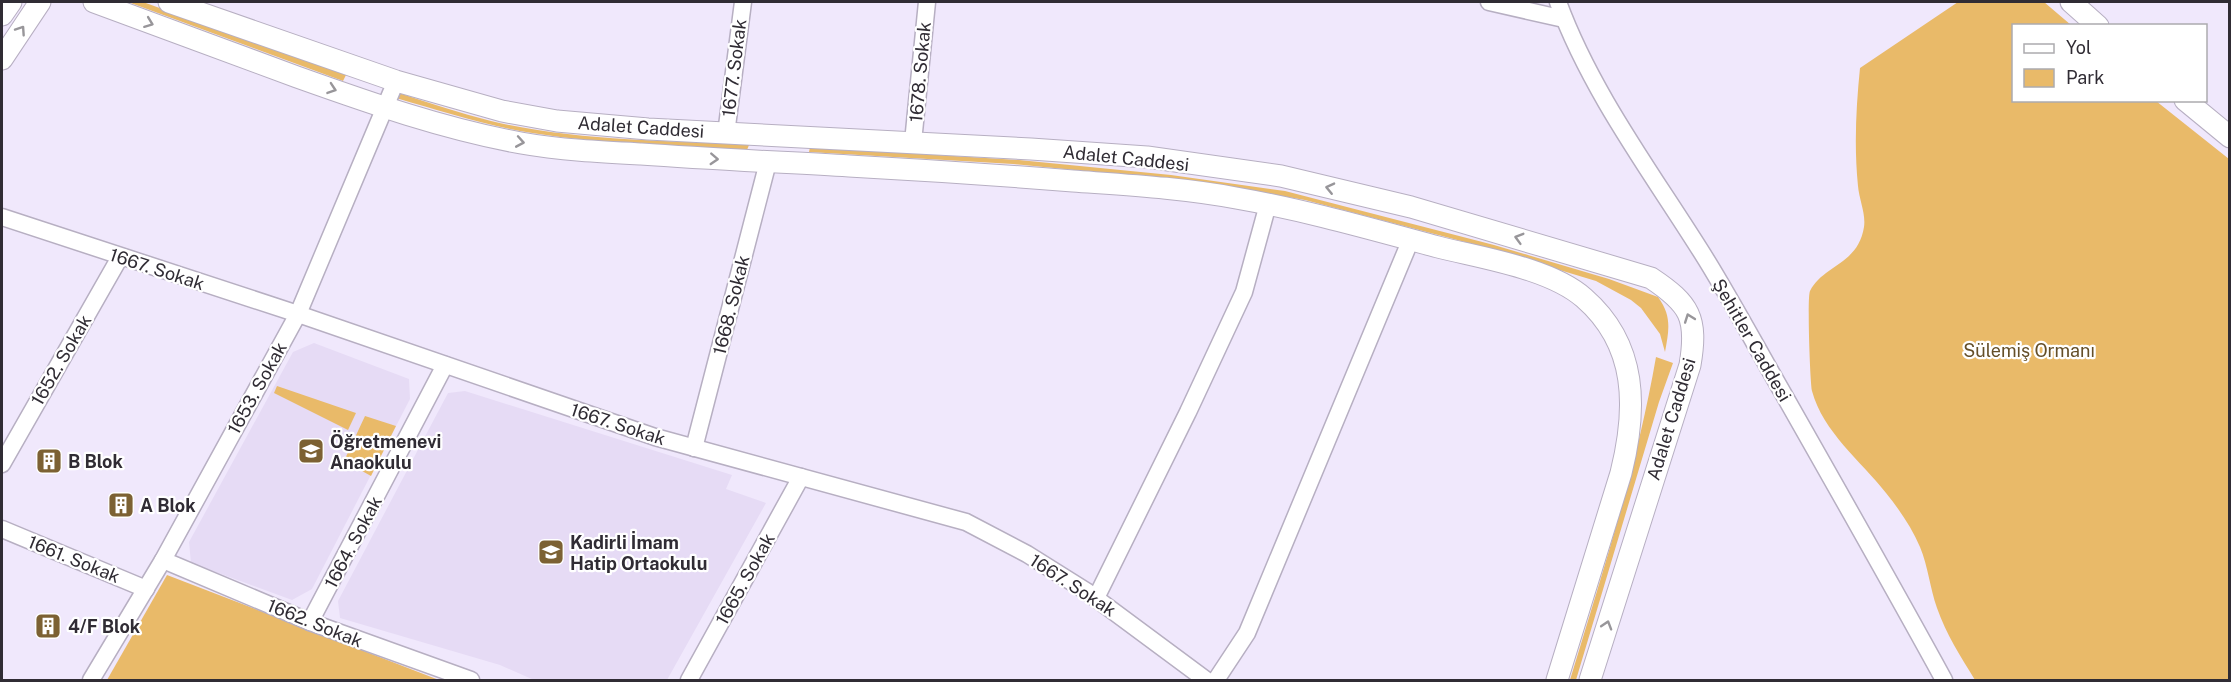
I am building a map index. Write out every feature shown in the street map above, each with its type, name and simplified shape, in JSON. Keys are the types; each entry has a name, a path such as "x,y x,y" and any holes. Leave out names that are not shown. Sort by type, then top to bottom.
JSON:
{"street":[{"path":"2,15 11,2"},
{"path":"2,59 40,2"},
{"path":"94,2 386,107 461,129 523,143 623,153 1110,183 1202,193 1268,204 1411,239 1543,275 1564,284 1584,298 1614,336 1626,361 1632,400 1626,452 1557,681"},
{"name":"Adalet Caddesi","path":"170,2 396,81 502,111 557,120 726,134 913,142 1147,157 1281,176 1411,207 1651,278 1673,293 1688,310 1693,328 1690,365 1590,681"},
{"name":"1677. Sokak","path":"726,134 743,2"},
{"name":"1678. Sokak","path":"913,142 927,2"},
{"path":"1489,2 1564,19"},
{"name":"Şehitler Caddesi","path":"1558,2 1564,19 1617,119 1708,262 1878,559 1944,681"},
{"path":"2071,2 2096,24"},
{"name":"1653. Sokak","path":"91,681 163,560 298,314 396,81"},
{"path":"2187,102 2229,137"},
{"name":"1668. Sokak","path":"694,448 768,162"},
{"path":"1096,598 1188,412 1244,292 1268,204"},
{"name":"1667. Sokak","path":"2,217 298,314 656,438 966,522 1028,554 1096,598 1206,681"},
{"path":"1216,681 1247,633 1411,239"},
{"name":"1652. Sokak","path":"2,464 120,256"},
{"name":"1664. Sokak","path":"310,622 445,365"},
{"name":"1665. Sokak","path":"689,681 801,477"},
{"name":"1661. Sokak","path":"2,529 146,589"},
{"name":"1662. Sokak","path":"163,560 310,622 471,681"}],"shaded area":[{"name":"Öğretmenevi Anaokulu","path":"314,343 409,379 410,399 312,589 292,600 191,563 189,542 293,352"},
{"name":"Kadirli İmam Hatip Ortaokulu","path":"465,391 732,475 726,489 766,503 667,680 534,680 500,665 340,618 338,601 448,393"}],"green space":[{"path":"128,2 143,2 346,75 343,81"},
{"name":"Sülemiş Ormanı","path":"1958,2 2044,2 2070,24 2012,24 2012,102 2157,102 2229,159 2229,680 1975,680 1941,618 1917,540 1886,493 1834,433 1817,406 1812,391 1810,291 1823,275 1855,249 1864,227 1856,157 1860,68"},
{"path":"399,93 445,108 522,128 619,139 749,145 747,150 605,141 520,131 396,98"},
{"path":"810,147 1019,160 1171,175 1285,191 1494,245 1609,279 1658,297 1666,311 1668,323 1665,352 1660,334 1641,308 1596,281 1484,247 1305,200 1165,179 1013,164 809,152"},
{"path":"1656,357 1673,363 1659,402 1576,680 1570,680 1629,480"},
{"path":"277,386 356,413 348,430 274,393"},
{"path":"365,416 396,426 371,476 344,461"},
{"path":"167,575 439,680 107,680"}],"place":[{"name":"Öğretmenevi Anaokulu","path":"311,451"},
{"name":"B Blok","path":"49,461"},
{"name":"A Blok","path":"121,505"},
{"name":"Kadirli İmam Hatip Ortaokulu","path":"551,552"},
{"name":"4/F Blok","path":"48,626"}]}
